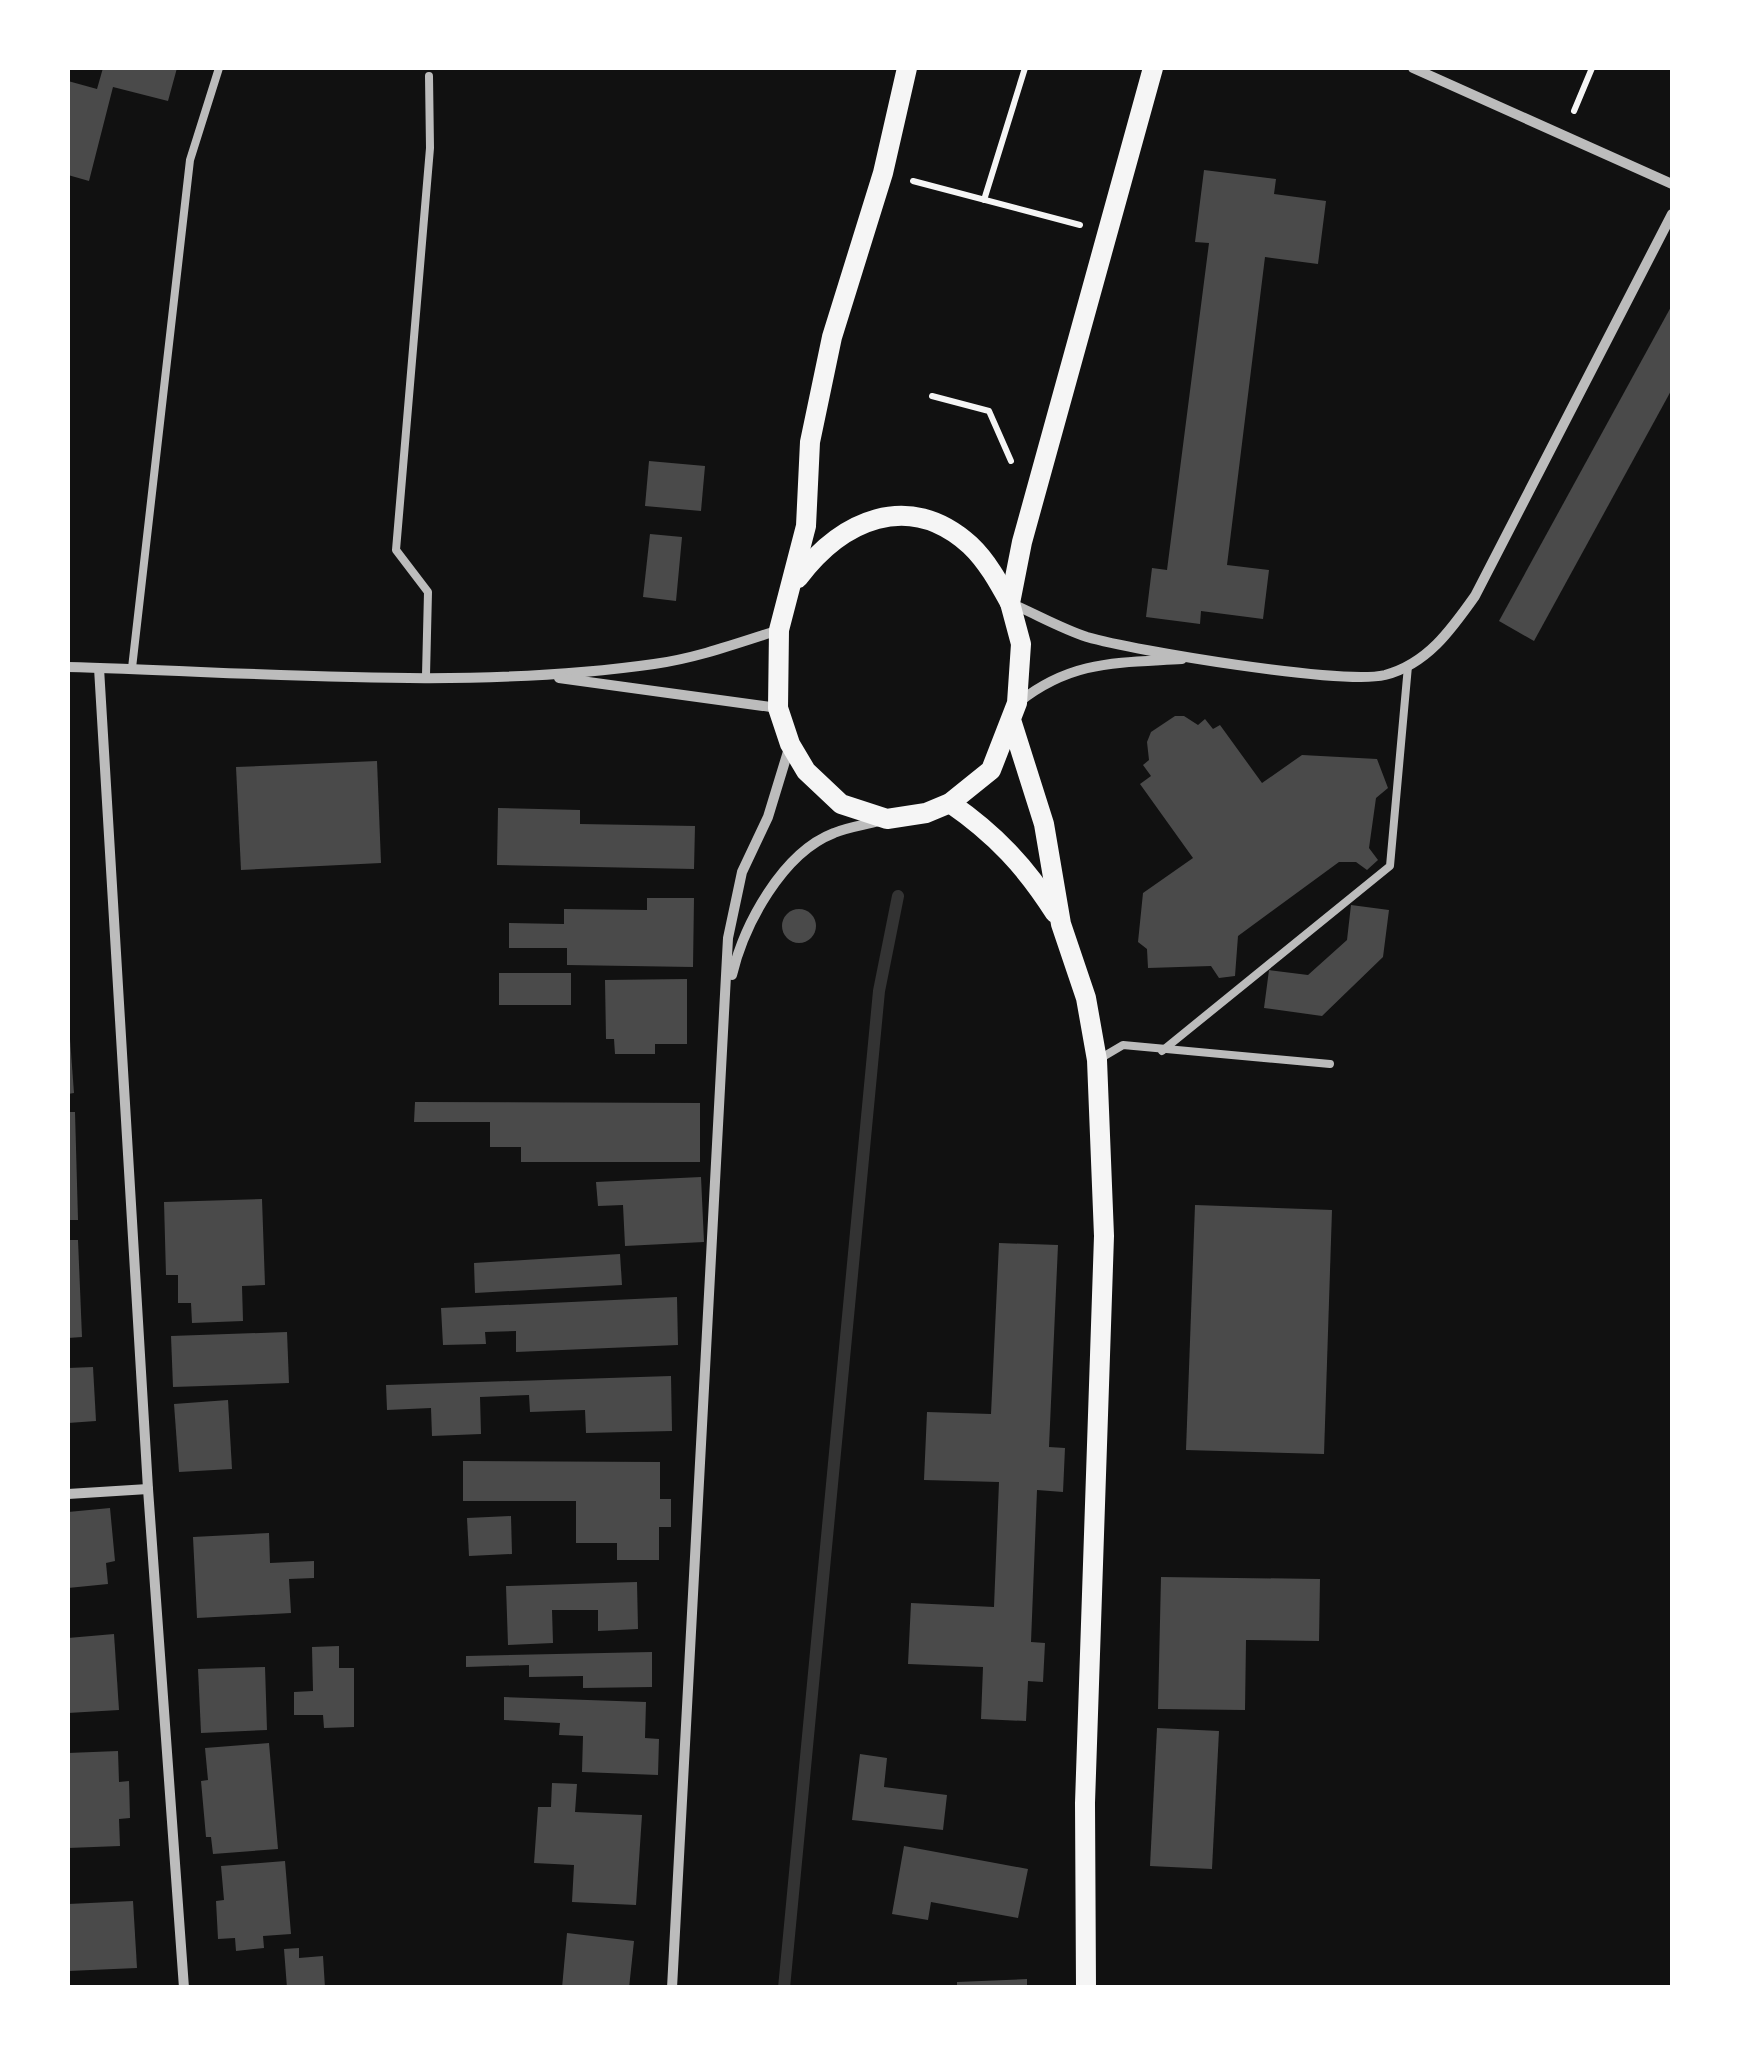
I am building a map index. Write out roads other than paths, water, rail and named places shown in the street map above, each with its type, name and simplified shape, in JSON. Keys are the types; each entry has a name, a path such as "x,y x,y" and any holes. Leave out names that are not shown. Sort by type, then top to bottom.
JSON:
{"main road":[{"path":"794,583 841,532 876,518 900,516 944,528 970,545 1010,603 1021,644 1015,713 991,770 950,803 926,813 887,818 842,804 806,771 790,744 778,708 780,630 806,526 810,442 832,337 883,173 907,68"},
{"path":"1010,603 1034,494 1154,68"},
{"path":"1015,713 1044,824 1061,924 1086,998 1097,1060 1104,1236 1085,1803 1086,1988"},
{"path":"950,803 983,826 1030,872 1061,924"}],"street":[{"path":"1413,68 1672,184"},
{"path":"1010,603 1091,638 1202,658 1356,677 1383,676 1408,666 1450,632 1474,596 1672,214"},
{"path":"68,667 538,675 655,664 780,630"},
{"path":"1015,713 1058,675 1086,666 1202,658"},
{"path":"99,668 148,1489 184,1988"},
{"path":"538,675 778,708"},
{"path":"672,1988 732,906 768,817 790,744"},
{"path":"727,996 740,939 753,915 799,857 833,833 887,818"},
{"path":"68,1494 148,1489"}],"lane":[{"path":"132,668 190,160 219,68"},
{"path":"426,676 428,592 396,550 430,148 428,76"},
{"path":"1162,1051 1390,866 1408,666"},
{"path":"1097,1060 1123,1045 1330,1064"}],"waterway":[{"path":"784,1988 879,991 898,896"}]}
